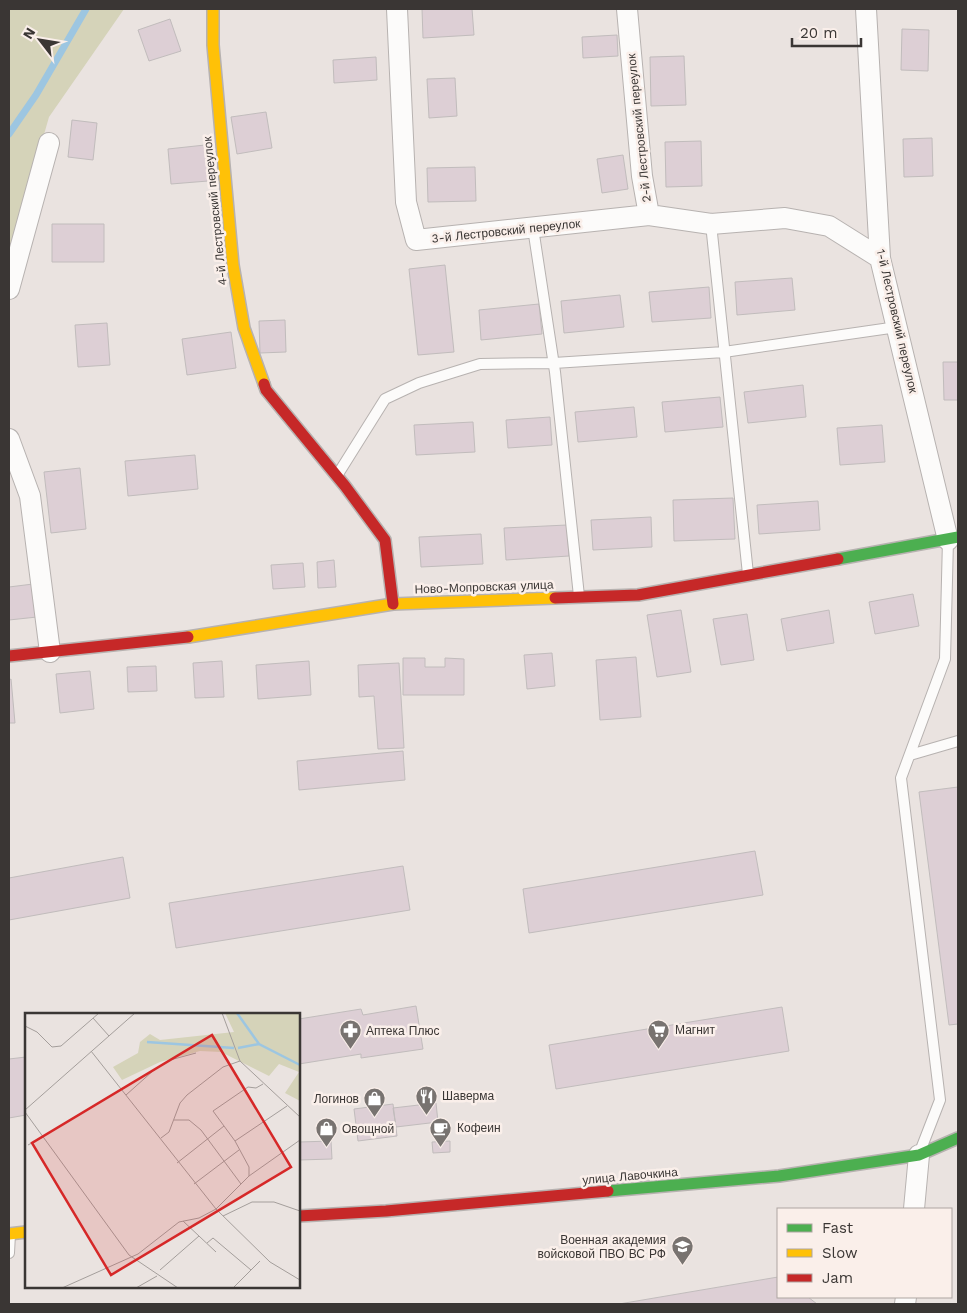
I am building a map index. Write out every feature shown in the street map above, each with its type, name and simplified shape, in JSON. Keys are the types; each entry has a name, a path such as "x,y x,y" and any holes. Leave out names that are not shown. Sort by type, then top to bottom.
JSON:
{"street":[{"name":"4-й Лестровский переулок","path":"213,9 213,45 233,265 244,328 266,390 337,476 385,540 393,604"},
{"name":"3-й Лестровский переулок","path":"397,9 406,202 416,240 649,216"},
{"name":"2-й Лестровский переулок","path":"627,9 642,176 649,216 711,224 785,218 829,226 880,258"},
{"name":"1-й Лестровский переулок","path":"866,9 880,258 953,539"},
{"path":"9,289 49,143"},
{"path":"9,439 30,496 50,652"},
{"name":"Ново-Мопровская улица","path":"9,656 172,640 393,604 638,595 953,539"},
{"name":"улица Лавочкина","path":"300,1216 394,1210 779,1176 919,1155 958,1138"},
{"path":"914,1208 919,1155"},
{"path":"9,1234 25,1232"}],"lane":[{"path":"711,224 748,576"},
{"path":"533,228 554,363 579,597"},
{"path":"337,476 385,399 419,383 480,364 554,363 724,352 897,328"},
{"path":"919,1155 940,1100 901,778 945,659 953,539"},
{"path":"910,755 958,741"},
{"path":"9,1234 9,1253"}],"shaded area":[{"path":"9,9 124,9 49,117 9,257"}],"building":[{"path":"422,9 472,9 474,35 423,38"},
{"path":"170,19 181,51 149,61 138,30"},
{"path":"902,29 929,30 928,71 901,70"},
{"path":"617,35 618,56 583,58 582,37"},
{"path":"684,56 686,105 651,106 650,57"},
{"path":"376,57 377,80 334,83 333,60"},
{"path":"455,78 457,116 429,118 427,79"},
{"path":"266,112 272,148 237,154 231,117"},
{"path":"72,120 97,123 93,160 68,157"},
{"path":"932,138 933,176 904,177 903,139"},
{"path":"701,141 702,186 666,187 665,142"},
{"path":"205,145 208,181 171,184 168,149"},
{"path":"623,155 628,189 602,193 597,159"},
{"path":"475,167 476,201 428,202 427,168"},
{"path":"52,224 104,224 104,262 52,262"},
{"path":"445,265 454,352 418,355 409,269"},
{"path":"792,278 795,310 737,315 735,282"},
{"path":"709,287 711,318 652,322 649,292"},
{"path":"620,295 624,327 564,333 561,301"},
{"path":"539,304 542,334 481,340 479,310"},
{"path":"285,320 286,352 260,353 259,321"},
{"path":"107,323 110,365 78,367 75,325"},
{"path":"231,332 236,368 187,375 182,339"},
{"path":"943,362 958,362 958,400 944,400"},
{"path":"803,385 806,417 748,423 744,392"},
{"path":"720,397 723,427 665,432 662,402"},
{"path":"634,407 637,437 578,442 575,412"},
{"path":"550,417 552,445 508,448 506,420"},
{"path":"473,422 475,452 416,455 414,425"},
{"path":"882,425 885,462 840,465 837,428"},
{"path":"195,455 198,489 128,496 125,461"},
{"path":"80,468 86,529 51,533 44,472"},
{"path":"733,498 735,539 674,541 673,500"},
{"path":"818,501 820,530 759,534 757,505"},
{"path":"651,517 652,547 593,550 591,520"},
{"path":"567,525 569,556 506,560 504,528"},
{"path":"481,534 483,564 421,567 419,537"},
{"path":"334,560 336,587 318,588 317,562"},
{"path":"303,563 305,587 273,589 271,565"},
{"path":"33,584 37,617 9,620 9,587"},
{"path":"913,594 919,626 875,634 869,602"},
{"path":"681,610 691,672 657,677 647,615"},
{"path":"829,610 834,643 787,651 781,619"},
{"path":"747,614 754,660 721,665 713,619"},
{"path":"552,653 555,686 527,689 524,655"},
{"path":"636,657 641,717 600,720 596,660"},
{"path":"403,658 425,658 425,667 445,667 445,658 464,659 464,695 403,695"},
{"path":"222,661 224,697 195,698 193,663"},
{"path":"309,661 311,695 258,699 256,665"},
{"path":"399,663 404,748 378,749 374,696 359,697 358,665"},
{"path":"156,666 157,691 128,692 127,667"},
{"path":"90,671 94,709 60,713 56,674"},
{"path":"11,679 15,723 9,723 9,680"},
{"path":"403,751 405,780 299,790 297,761"},
{"path":"958,787 958,1024 949,1025 919,792"},
{"path":"755,851 763,895 529,933 523,889"},
{"path":"123,857 130,898 9,920 9,878"},
{"path":"403,866 410,910 176,948 169,903"},
{"path":"416,1006 423,1049 361,1058 361,1054 300,1064 300,1019 361,1009 363,1015"},
{"path":"782,1007 789,1051 556,1089 549,1045"},
{"path":"25,1057 25,1115 9,1118 9,1059"},
{"path":"436,1103 438,1122 396,1127 393,1108"},
{"name":"Логинов","path":"393,1104 397,1136 358,1141 354,1109"},
{"path":"331,1141 332,1159 300,1160 300,1142"},
{"name":"Кофеин","path":"450,1141 450,1152 433,1153 432,1142"},
{"path":"777,1277 777,1298 809,1298 817,1304 619,1304"}],"waterway":[{"path":"9,134 36,95 86,9"}],"traffic: fast":[{"path":"838,559 958,537"},
{"path":"608,1191 779,1176 919,1155 958,1138"}],"traffic: slow":[{"path":"213,9 213,45 233,265 244,328 264,384"},
{"path":"188,637 393,604 555,598"},
{"path":"9,1234 25,1232"}],"traffic: jam":[{"path":"264,384 266,390 345,486 385,540 393,604"},
{"path":"555,598 638,595 838,559"},
{"path":"9,656 188,637"},
{"path":"300,1216 386,1211 608,1191"}],"place":[{"name":"Магнит","path":"659,1049"},
{"name":"Аптека Плюс","path":"350,1050"},
{"name":"Шаверма","path":"426,1115"},
{"name":"Логинов","path":"375,1118"},
{"name":"Кофеин","path":"441,1147"},
{"name":"Овощной","path":"326,1148"},
{"name":"Военная академия войсковой ПВО ВС РФ","path":"682,1266"}]}
